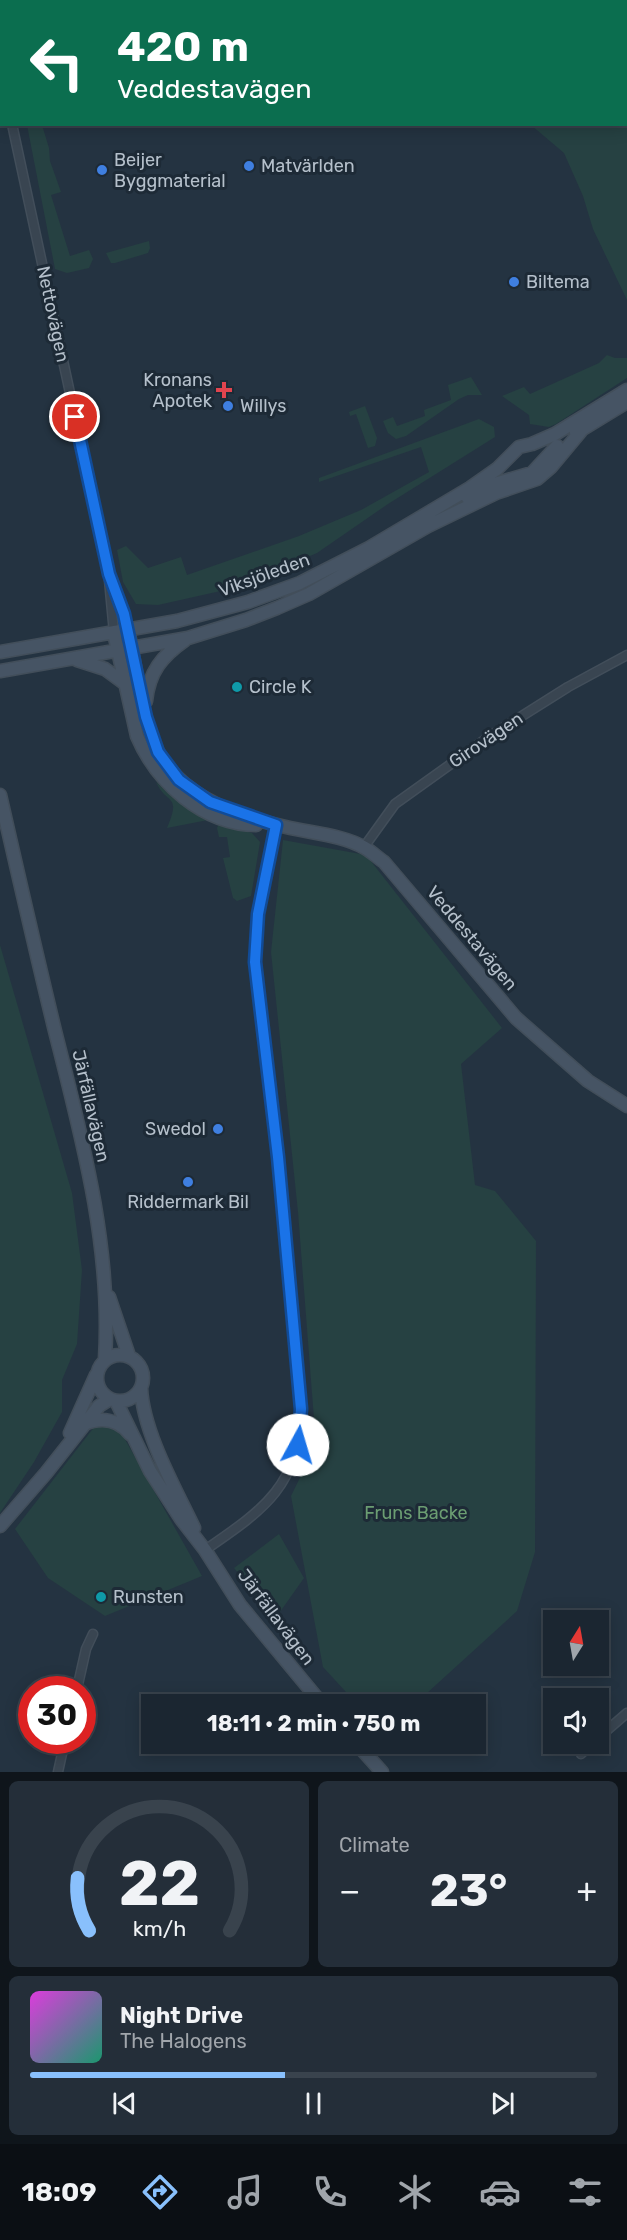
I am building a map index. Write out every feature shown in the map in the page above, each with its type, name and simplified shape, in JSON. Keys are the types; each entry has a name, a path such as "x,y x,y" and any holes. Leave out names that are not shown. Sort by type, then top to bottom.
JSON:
{"street":[{"name":"Nettovägen","path":"12,126 109,574 114,633"},
{"path":"532,444 541,453 541,464 535,471 523,475 516,473 511,468 511,456 519,447 532,444 570,425 627,390"},
{"name":"Viksjöleden","path":"541,464 561,442 627,402"},
{"name":"Viksjöleden","path":"0,671 188,638 246,621 309,594 428,526 496,493 537,479 581,431"},
{"name":"Viksjöleden","path":"0,652 177,621 214,612 300,583 369,548 470,488 511,456"},
{"name":"Viksjöleden","path":"428,526 482,490 523,475"},
{"name":"Nettovägen","path":"109,574 128,630"},
{"name":"Veddestavägen","path":"128,630 152,738 166,764 194,792 219,807 276,825 343,840 364,848 384,862 516,1018 588,1081 627,1106"},
{"name":"Veddestavägen","path":"114,633 137,736 143,750 158,772 175,791 191,803 220,817 250,825 276,825"},
{"path":"146,717 148,687 154,669 168,653 188,638"},
{"name":"Girovägen","path":"364,848 395,804 490,736 568,687 627,655"},
{"path":"73,658 105,669 124,683"},
{"name":"Järfällavägen","path":"0,795 95,1204 106,1288 105,1359"},
{"path":"205,1550 244,1523 279,1490 296,1453 301,1427 278,1157 255,962 258,914 276,825"},
{"name":"Järfällavägen","path":"0,832 31,933"},
{"name":"Järfällavägen","path":"106,1288 129,1356"},
{"path":"0,1526 99,1406 113,1400 133,1397 141,1388 144,1376 135,1359 116,1354 105,1359 62,1450"},
{"path":"97,1374 98,1386 113,1400"},
{"name":"Järfällavägen","path":"141,1388 142,1407 165,1468 205,1550"},
{"name":"Järfällavägen","path":"113,1400 136,1440 150,1471 181,1520 205,1550 240,1605 314,1694"},
{"path":"83,1425 101,1420 118,1424 136,1440"},
{"path":"80,1676 86,1648 93,1634"},
{"path":"609,1729 627,1713"},
{"path":"58,1772 62,1754"},
{"path":"366,1754 382,1772"}],"green space":[{"path":"27,126 42,126 49,148 50,161 61,192 51,195 70,256 89,250 93,259 89,268 67,273 55,269"},
{"path":"532,126 627,126 627,300 593,229 583,196 564,153"},
{"path":"149,241 148,253 115,263 111,263 106,253"},
{"path":"607,355 627,358 627,378 549,427 530,424 529,415 502,396 524,387 530,394 599,363"},
{"path":"471,377 482,395 468,395 459,399 406,436 396,439 388,433 383,421 393,417 397,426 425,416 424,410 451,400 448,385"},
{"path":"365,406 377,438 375,446 368,448 356,414 350,416 349,412"},
{"path":"479,419 494,427 495,437 388,504 317,553 234,588 158,605 136,604 123,582 117,550 126,546 148,568 181,557 187,575 299,536 361,510 429,472 421,447 319,482 319,478"},
{"path":"156,782 176,800 208,820 167,828 173,804"},
{"path":"219,824 252,833 260,842 251,896 237,901 233,898 223,858 230,857 227,837 219,837 217,828"},
{"name":"Fruns Backe","path":"283,840 366,855 502,1028 461,1064 475,1185 495,1191 536,1241 535,1552 517,1611 426,1694 348,1694 323,1667 291,1496 316,1445 298,1212 271,952"},
{"path":"0,945 72,1193 82,1270 77,1344 62,1380 62,1412 34,1462 0,1513"},
{"path":"95,1426 107,1426 122,1434 202,1576 105,1616 48,1578 15,1529"},
{"path":"279,1534 304,1578 275,1619 234,1568"}],"place":[{"name":"Matvärlden","path":"249,166"},
{"name":"Beijer Byggmaterial","path":"102,170"},
{"name":"Biltema","path":"514,282"},
{"name":"Kronans Apotek","path":"224,390"},
{"name":"Willys","path":"228,406"},
{"name":"Circle K","path":"237,687"},
{"name":"Swedol","path":"218,1129"},
{"name":"Riddermark Bil","path":"188,1182"},
{"name":"Runsten","path":"101,1597"}],"route":[{"path":"75,417 109,574 124,614 146,717 158,752 179,780 210,802 223,809 276,825 258,914 255,962 278,1157 301,1409 298,1445"}]}
